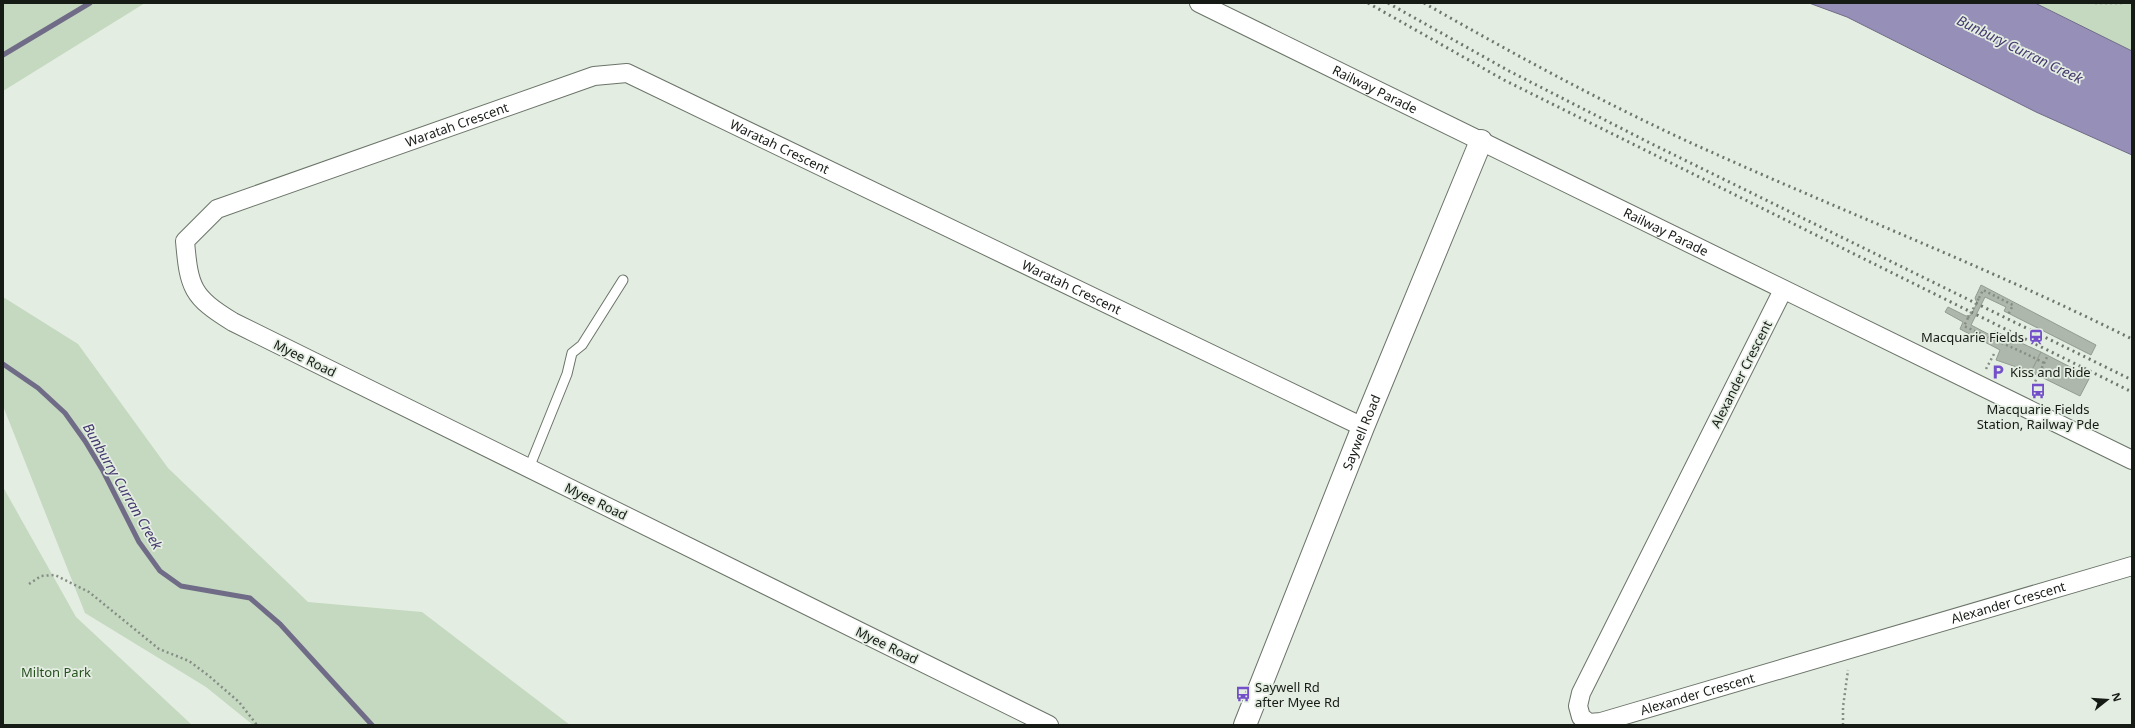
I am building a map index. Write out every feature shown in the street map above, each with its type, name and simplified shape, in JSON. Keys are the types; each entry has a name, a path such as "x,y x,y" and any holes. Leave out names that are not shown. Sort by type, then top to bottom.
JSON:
{"street":[{"name":"Railway Parade","path":"1199,3 2132,460"},
{"name":"Waratah Crescent","path":"185,242 217,209 594,76 627,72 1363,427"},
{"name":"Saywell Road","path":"1245,725 1363,427 1481,141"},
{"name":"Myee Road","path":"185,242 188,275 197,294 211,309 233,322 1049,725"},
{"name":"Alexander Crescent","path":"1783,290 1580,693 1578,706 1581,717 1589,722 1601,722 2132,566"}],"lane":[{"path":"529,468 567,374 572,353 582,345 623,280"}],"path":[{"path":"2095,3 2125,3"},
{"path":"2008,315 2013,305 1983,290 1964,326 1996,342 2006,343 2044,363"},
{"path":"1989,363 1994,354"},
{"path":"2033,386 2048,356"},
{"path":"29,584 41,576 55,575 89,592 159,649 189,661 209,676 239,702 257,725"},
{"path":"1843,725 1842,707 1848,670"}],"green space":[{"path":"3,3 145,3 3,91"},
{"path":"2035,3 2132,3 2132,51"},
{"path":"3,297 78,344 168,468 308,602 422,612 570,725 253,725 206,687 85,613 3,406"},
{"name":"Milton Park","path":"3,487 76,617 192,725 3,725"}],"water":[{"name":"Bunbury Curran Creek","path":"1809,3 2035,3 2132,51 2132,155 2036,112 1847,17"}],"building":[{"path":"1981,285 2096,345 2091,355 2004,311 2006,307 1985,297 1971,325 1992,336 1995,331 2041,352 2031,372 1996,360 2000,350 1960,329 1963,322 1945,312 1948,307 1966,316 1971,315 1977,303 1975,298"},
{"path":"2041,352 2090,377 2080,396 2031,372"}],"waterway":[{"name":"Bunburry Curran Creek","path":"3,55 90,3"},
{"name":"Bunburry Curran Creek","path":"3,364 38,388 65,413 85,441 103,471 139,542 160,571 181,586 250,598 280,624 372,725"}],"railway":[{"path":"1368,3 1504,80 2132,392"},
{"path":"1388,3 1509,71 1650,143 2132,380"},
{"path":"1424,3 1555,75 1655,126 1744,167 2023,287 2132,339"}],"place":[{"name":"Macquarie Fields","path":"2036,337"},
{"name":"Kiss and Ride","path":"1998,372"},
{"name":"Macquarie Fields Station, Railway Pde","path":"2038,391"},
{"name":"Saywell Rd after Myee Rd","path":"1243,694"}]}
